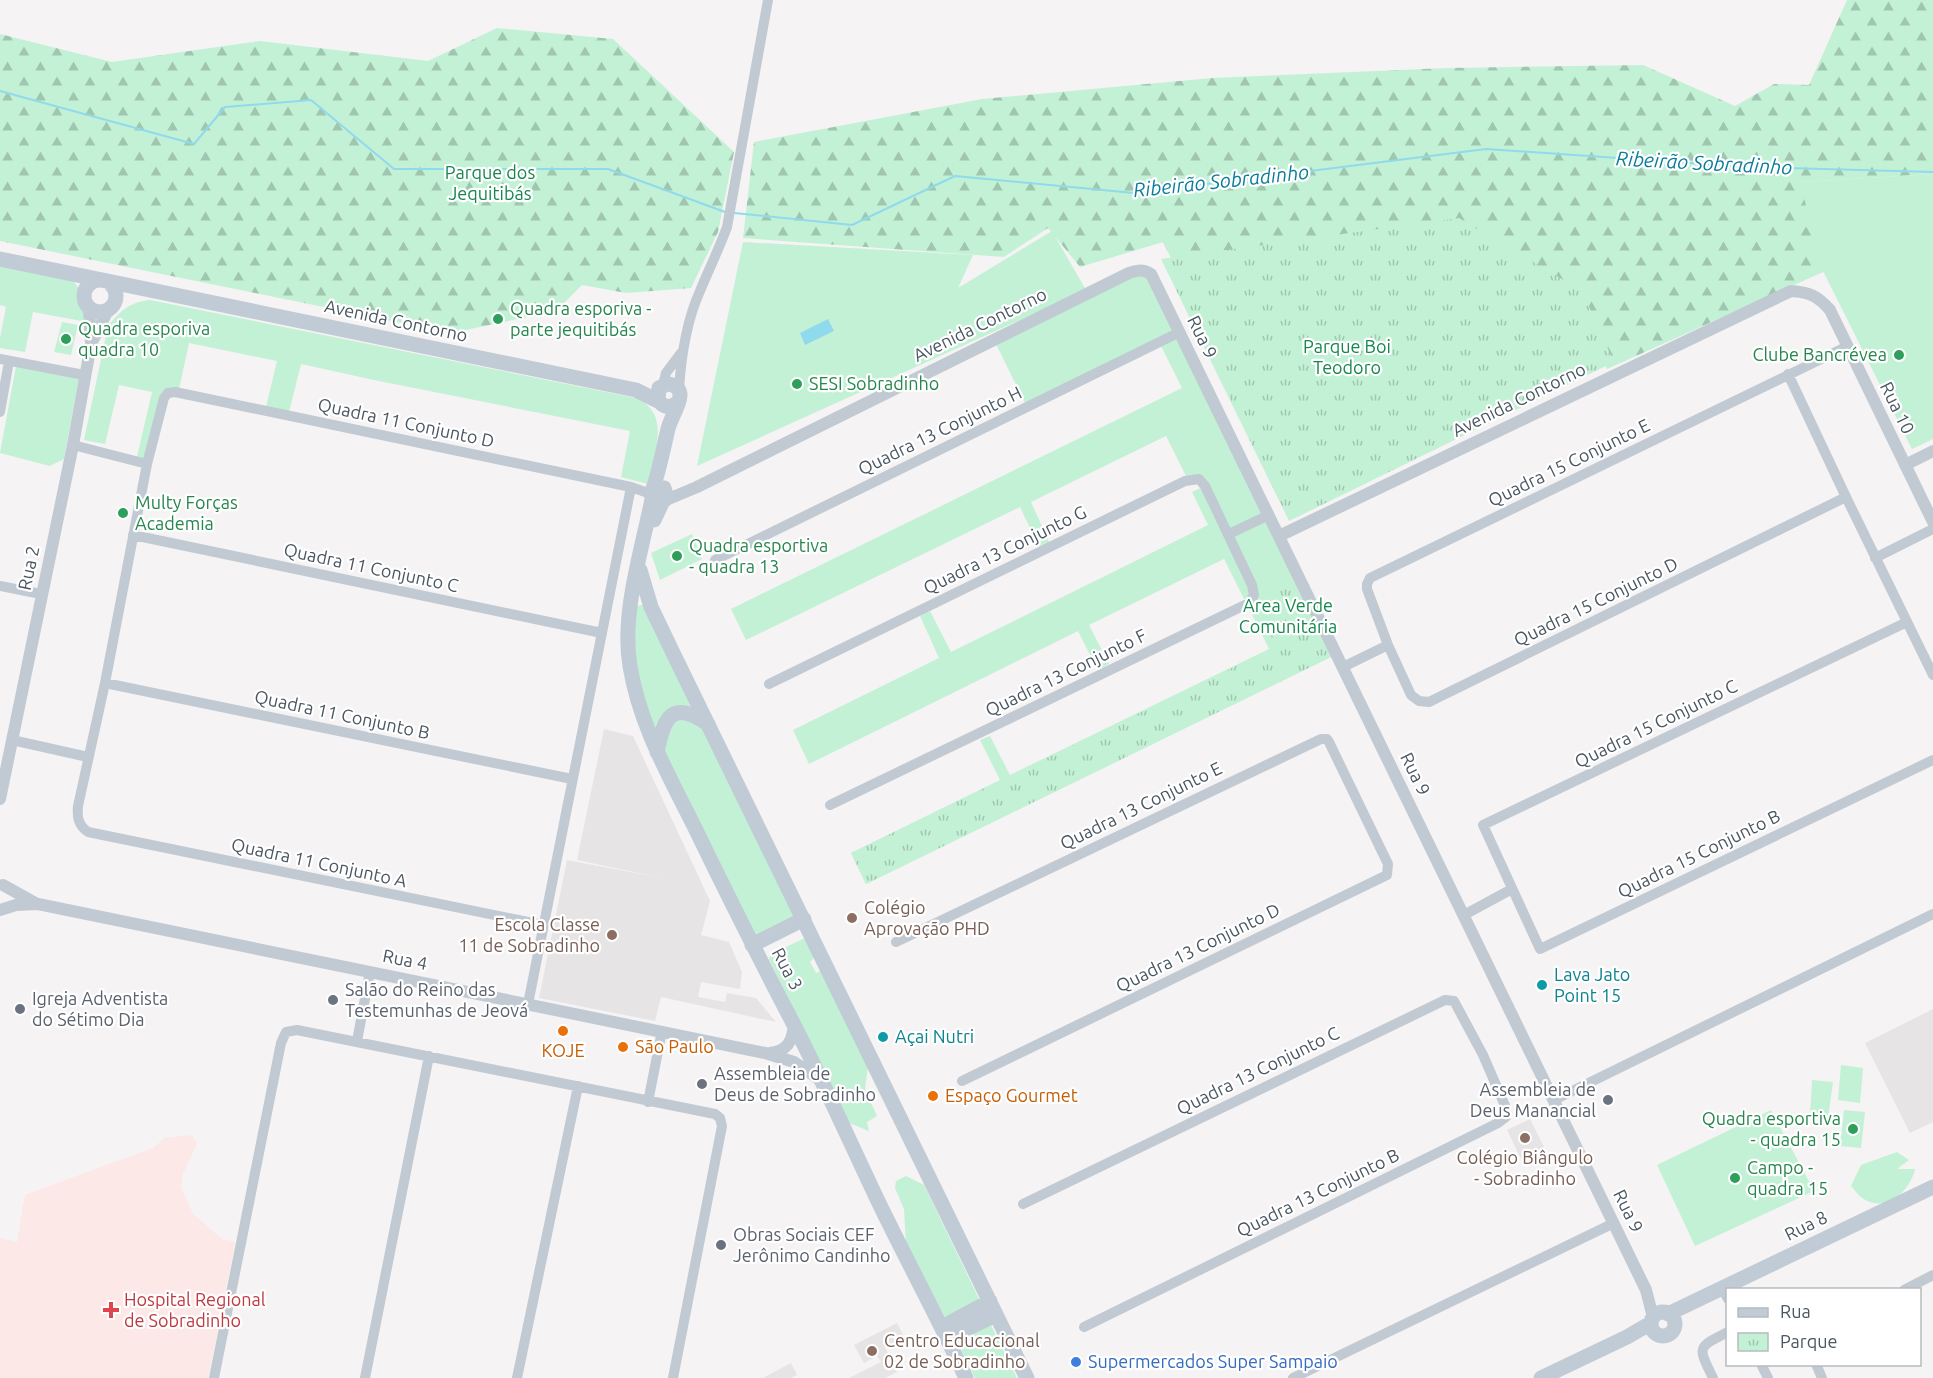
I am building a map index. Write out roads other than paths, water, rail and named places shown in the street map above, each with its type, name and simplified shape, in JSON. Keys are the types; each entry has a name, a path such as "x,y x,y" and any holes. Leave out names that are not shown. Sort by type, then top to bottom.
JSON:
{"main road":[{"path":"0,259 64,272 81,286 86,301 98,312 147,290"},
{"name":"Avenida Contorno","path":"64,272 671,397"},
{"path":"86,301 91,282 105,281 115,291 112,306"},
{"path":"659,495 663,446 669,426 671,397 657,395 663,385"},
{"name":"Avenida Contorno","path":"636,390 663,385"},
{"name":"Rua 3","path":"659,495 638,564 628,636 631,671 644,718 657,752 752,945 795,1026 896,1239 966,1378"},
{"name":"Rua 3","path":"638,564 651,607 1027,1378"},
{"path":"631,610 638,605 651,607"},
{"path":"657,752 663,727 674,713 691,713 710,726"},
{"path":"752,945 804,919"},
{"name":"Rua 8","path":"1735,1288 1933,1187"},
{"name":"Rua 8","path":"1661,1320 1696,1300 1725,1293"},
{"path":"945,1333 993,1308"},
{"path":"1541,1378 1661,1320"}],"street":[{"path":"671,397 699,293 727,227 768,0"},
{"name":"Avenida Contorno","path":"659,495 697,487 1129,273 1138,270 1151,274"},
{"name":"Rua 9","path":"1151,274 1661,1320"},
{"name":"Avenida Contorno","path":"1279,536 1791,291 1807,292 1820,298 1830,309"},
{"name":"Rua 2","path":"86,301 91,344"},
{"name":"Rua 2","path":"0,799 73,445 91,344 112,306"},
{"name":"Rua 10","path":"1830,309 1933,522"},
{"name":"Quadra 13 Conjunto H","path":"715,560 1180,332"},
{"name":"Quadra 15 Conjunto E","path":"1388,645 1367,589 1370,578 1848,346"},
{"path":"663,385 666,374 681,353"},
{"path":"0,412 5,360 84,375"},
{"path":"1788,374 1933,675"},
{"name":"Quadra 11 Conjunto D","path":"147,464 164,398 168,393 175,392 631,487 659,495"},
{"path":"12,740 88,757 105,683 147,464 73,445"},
{"path":"1905,465 1933,451"},
{"name":"Quadra 13 Conjunto G","path":"769,684 1194,478 1202,481 1229,534"},
{"path":"528,1004 631,487"},
{"name":"Quadra 15 Conjunto D","path":"1388,645 1411,695 1419,701 1429,702 1846,497"},
{"path":"1229,534 1269,515"},
{"path":"1875,558 1933,529"},
{"name":"Quadra 13 Conjunto F","path":"830,805 1249,603 1254,595 1252,585 1229,534"},
{"name":"Quadra 11 Conjunto C","path":"133,535 602,633"},
{"path":"0,586 41,594"},
{"name":"Quadra 15 Conjunto C","path":"1512,889 1483,825 1907,622"},
{"path":"1343,667 1388,645"},
{"name":"Quadra 11 Conjunto B","path":"105,683 572,779"},
{"name":"Quadra 13 Conjunto E","path":"896,942 1321,739 1327,739 1329,742 1364,812"},
{"name":"Quadra 11 Conjunto A","path":"88,757 77,816 82,828 88,832 543,926"},
{"name":"Quadra 15 Conjunto B","path":"1512,889 1540,949 1933,760"},
{"name":"Quadra 13 Conjunto D","path":"962,1081 1387,875 1388,864 1364,812"},
{"path":"2,882 38,904"},
{"path":"0,908 4,899 2,882"},
{"path":"1464,915 1512,889"},
{"path":"0,908 38,904"},
{"name":"Rua 4","path":"38,904 765,1053 794,1062 819,1079"},
{"path":"1554,1100 1933,914"},
{"path":"357,1041 370,972"},
{"name":"Quadra 13 Conjunto C","path":"1023,1204 1444,999 1454,1001 1483,1055"},
{"path":"765,1053 785,1049 791,1042 795,1026"},
{"path":"214,1378 281,1043 286,1032 297,1030 715,1114 720,1118 722,1126 673,1378"},
{"path":"648,1102 662,1031"},
{"name":"Quadra 13 Conjunto B","path":"1084,1327 1498,1123 1506,1117 1506,1108 1483,1055"},
{"path":"365,1378 429,1056"},
{"path":"517,1378 578,1086"},
{"path":"1293,1378 1614,1223"},
{"path":"1908,1288 1933,1275"},
{"path":"1713,1378 1702,1350 1706,1343 1726,1333"}],"water":[{"path":"828,319 834,331 805,345 800,333"}],"waterway":[{"name":"Ribeirão Sobradinho","path":"0,91 194,144 225,107 311,100 394,169 608,169 725,212"},
{"name":"Ribeirão Sobradinho","path":"734,213 852,225 955,176 1134,193 1486,149 1747,167 1933,172"}],"place":[{"name":"Quadra esporiva - parte jequitibás","path":"498,319"},
{"name":"Quadra esporiva quadra 10","path":"66,339"},
{"name":"Clube Bancrévea","path":"1899,355"},
{"name":"SESI Sobradinho","path":"797,384"},
{"name":"Multy Forças Academia","path":"123,513"},
{"name":"Quadra esportiva - quadra 13","path":"677,556"},
{"name":"Colégio Aprovação PHD","path":"852,918"},
{"name":"Escola Classe 11 de Sobradinho","path":"612,935"},
{"name":"Lava Jato Point 15","path":"1542,985"},
{"name":"Salão do Reino das Testemunhas de Jeová","path":"333,1000"},
{"name":"Igreja Adventista do Sétimo Dia","path":"20,1009"},
{"name":"KOJE","path":"563,1031"},
{"name":"Açai Nutri","path":"883,1037"},
{"name":"São Paulo","path":"623,1047"},
{"name":"Assembleia de Deus de Sobradinho","path":"702,1084"},
{"name":"Espaço Gourmet","path":"933,1096"},
{"name":"Assembleia de Deus Manancial","path":"1608,1100"},
{"name":"Quadra esportiva - quadra 15","path":"1853,1129"},
{"name":"Colégio Biângulo - Sobradinho","path":"1525,1138"},
{"name":"Campo - quadra 15","path":"1735,1178"},
{"name":"Obras Sociais CEF Jerônimo Candinho","path":"721,1245"},
{"name":"Hospital Regional de Sobradinho","path":"111,1310"},
{"name":"Centro Educacional 02 de Sobradinho","path":"872,1351"},
{"name":"Supermercados Super Sampaio","path":"1076,1362"}],"park label":[{"name":"Parque dos Jequitibás","path":"490,183"},
{"name":"Parque Boi Teodoro","path":"1347,357"},
{"name":"Area Verde Comunitária","path":"1288,616"}]}
